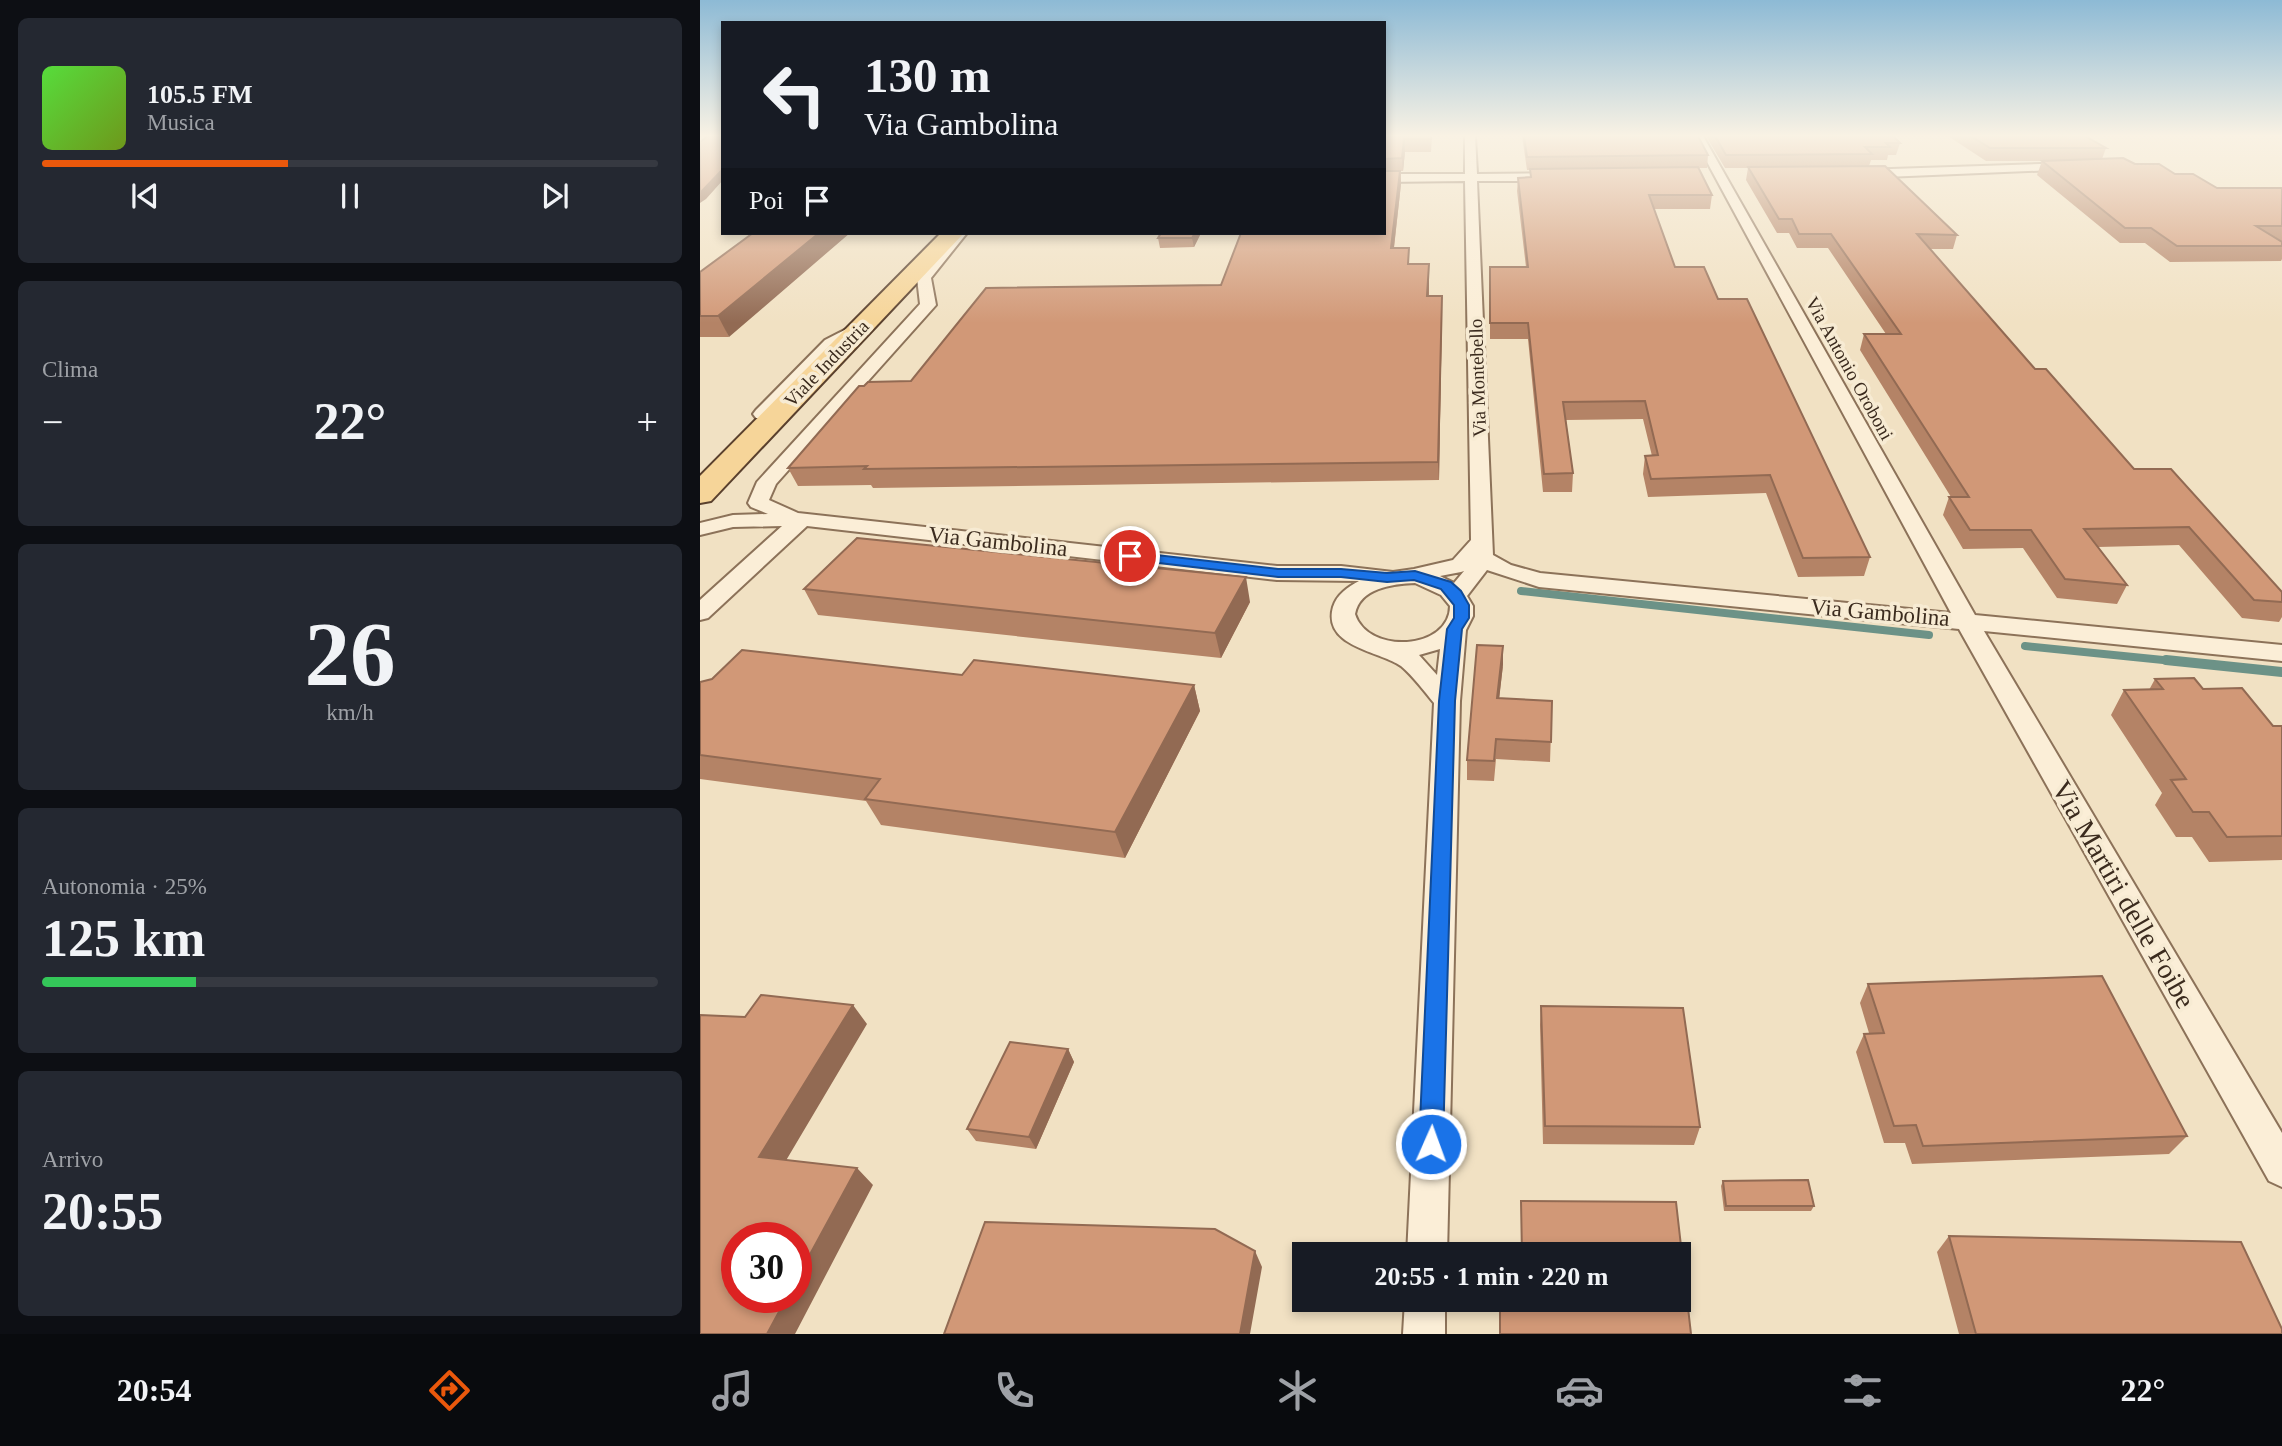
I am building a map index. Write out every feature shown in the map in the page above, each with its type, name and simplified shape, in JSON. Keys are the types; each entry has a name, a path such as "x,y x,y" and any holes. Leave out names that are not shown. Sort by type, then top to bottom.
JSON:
{"main road":[{"name":"Viale Industria","path":"700,494 951,235"}],"street":[{"name":"Via Montebello","path":"1473,198 1482,549"},
{"name":"Via Antonio Oroboni","path":"1732,198 1966,620"},
{"path":"802,519 758,503 767,482 928,305 924,278 958,235"},
{"path":"700,477 831,343 863,325"},
{"name":"Via Gambolina","path":"802,519 1278,573 1415,576 1463,587"},
{"path":"700,529 733,521 802,519"},
{"path":"700,613 802,519"},
{"name":"Via Gambolina","path":"1482,549 1503,570 1539,580 2282,653"},
{"path":"1415,576 1461,565 1482,549"},
{"path":"1386,649 1425,646 1442,639 1454,629 1461,618 1463,587 1482,549"},
{"name":"Via Gambolina","path":"1278,573 1316,582 1348,601 1357,591 1387,577"},
{"path":"1463,587 1539,580"},
{"path":"1348,601 1344,613 1346,625 1355,636 1410,661 1447,701"},
{"name":"Via Martiri delle Foibe","path":"1966,620 2282,1168"},
{"path":"1427,1242 1447,701 1454,629"},
{"path":"1424,1334 1425,1312"}],"building":[{"path":"1386,198 1397,198 1391,248 1409,248 1408,264 1429,264 1427,296 1442,296 1438,462 788,468 859,386 868,382 911,381 986,288 1221,285 1240,235 1386,235"},
{"path":"1520,198 1650,198 1675,267 1704,267 1718,299 1747,299 1870,557 1803,558 1770,475 1651,479 1645,456 1658,455 1645,401 1563,402 1573,473 1544,474 1528,323 1490,323 1490,267 1528,267"},
{"path":"1767,198 1919,198 1957,235 1917,234 2035,369 2046,369 2134,469 2171,469 2282,592 2282,602 2254,600 2189,527 2084,529 2127,585 2065,579 2031,530 1970,530 1949,497 1969,497 1864,334 1901,334 1831,234 1799,234 1792,219 1779,219"},
{"path":"2088,198 2282,198 2282,226 2256,226 2282,242 2282,246 2177,246 2151,228 2125,228"},
{"path":"750,235 817,235 718,316 700,316 700,272"},
{"path":"1160,235 1194,235 1192,238 1158,238"},
{"path":"857,538 1246,577 1215,633 804,589"},
{"path":"1477,645 1503,646 1497,698 1552,701 1551,742 1496,739 1494,761 1467,760"},
{"path":"742,650 962,675 974,660 1194,685 1115,832 865,799 880,779 700,755 700,682 712,679"},
{"path":"2194,678 2203,689 2242,688 2273,726 2282,726 2282,836 2227,837 2209,812 2193,812 2171,780 2186,779 2124,690 2163,689 2155,679"},
{"path":"2102,976 2187,1136 1923,1146 1916,1125 1894,1126 1864,1034 1884,1033 1868,984"},
{"path":"761,995 853,1005 759,1157 857,1168 812,1251 812,1222 721,1222 721,1313 778,1313 767,1334 700,1334 700,1015 745,1017"},
{"path":"1541,1006 1683,1008 1700,1127 1545,1126"},
{"path":"1010,1042 1068,1049 1029,1137 967,1129"},
{"path":"1808,1180 1814,1206 1726,1206 1723,1181"},
{"path":"1521,1201 1676,1202 1681,1242 1522,1242"},
{"path":"985,1222 1215,1229 1255,1251 1240,1334 944,1334"},
{"path":"1949,1236 2241,1242 2282,1334 1976,1334"},
{"path":"1500,1312 1688,1312 1691,1334 1500,1334"}],"waterway":[{"path":"1521,591 1929,635"},
{"path":"2025,646 2183,662"},
{"path":"2166,660 2282,672"}],"route":[{"path":"1130,556 1278,573 1415,576 1446,585 1456,594 1462,605 1461,618 1454,629 1447,701 1431,1144"}]}
